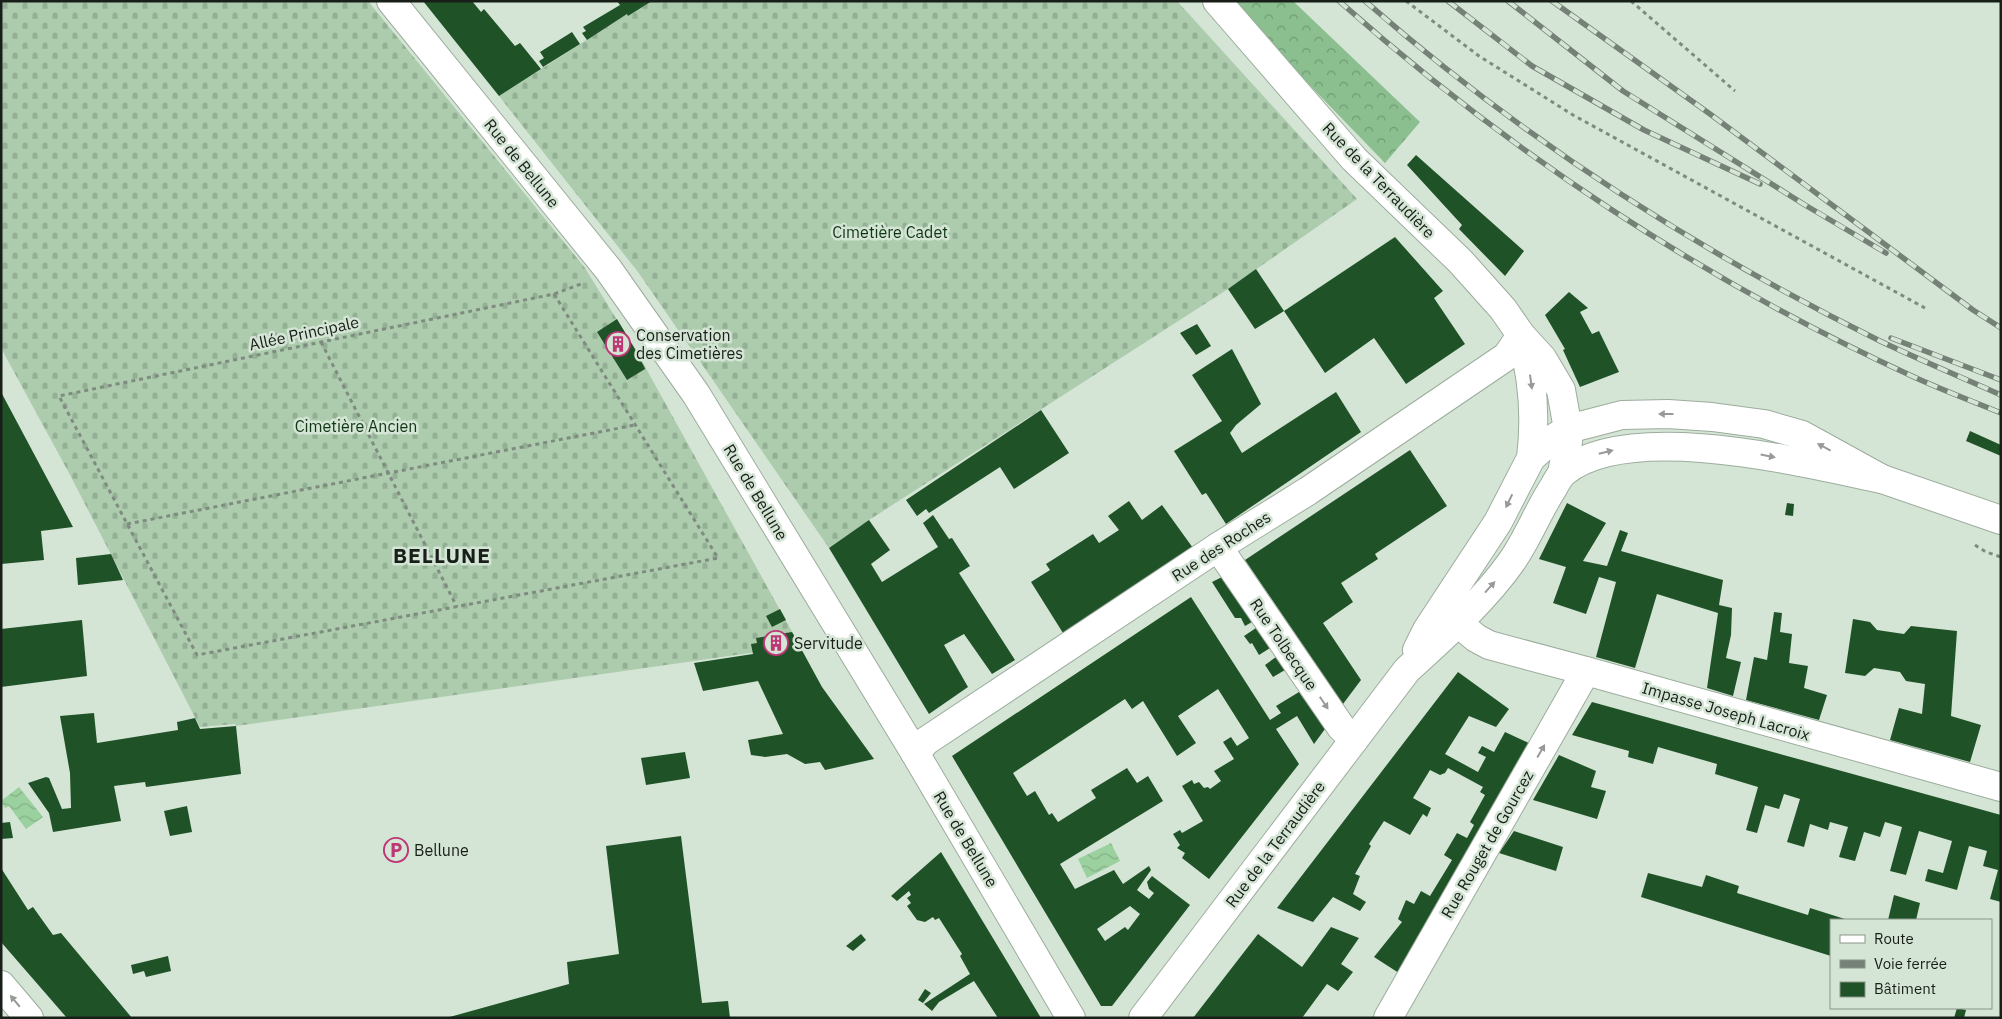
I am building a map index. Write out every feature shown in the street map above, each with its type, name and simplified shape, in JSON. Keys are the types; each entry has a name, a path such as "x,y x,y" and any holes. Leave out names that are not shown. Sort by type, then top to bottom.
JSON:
{"street":[{"name":"Rue de Bellune","path":"391,1 608,269 696,394 915,753 1071,1018"},
{"name":"Rue de la Terraudière","path":"1143,1018 1407,670 1458,623 1512,561 1562,473 1568,442 1568,429 1561,390 1542,358 1521,335 1503,309 1460,261 1354,159 1217,1"},
{"name":"Rue des Roches","path":"915,753 926,741 1218,547 1308,491 1507,356 1521,335"},
{"name":"Rue de la Terraudière","path":"1407,670 1427,630 1498,522 1531,458 1533,394 1528,359 1521,335"},
{"path":"1531,458 1568,429 1622,415 1668,414 1712,417 1764,424 1802,435 1882,479"},
{"path":"1562,473 1591,456 1615,450 1648,447 1745,452 1882,479 2001,520"},
{"name":"Rue Tolbecque","path":"1218,547 1341,727 1354,740"},
{"name":"Impasse Joseph Lacroix","path":"1458,623 1476,638 1489,645 2001,787"},
{"name":"Rue Rouget de Gourcez","path":"1388,1018 1586,671"},
{"path":"1,985 29,1018"}],"path":[{"path":"1406,1 1479,56 1573,115 1925,308"},
{"path":"1631,1 1735,91"},
{"name":"Allée Principale","path":"127,524 59,396 554,294 584,282"},
{"path":"554,294 718,558 197,655 127,524 635,425"},
{"path":"321,342 457,607"}],"green space":[{"name":"Cimetière Ancien","path":"1,1 368,1 585,268 638,354 800,646 236,726 235,724 200,727 69,473 1,348"},
{"name":"Cimetière Cadet","path":"652,1 1177,1 1357,199 1228,289 869,520 829,548 638,272 499,96 627,14 628,16"},
{"path":"1232,1 1293,1 1420,122 1385,163 1263,37"}],"water":[{"path":"19,787 43,817 26,829 9,806 5,808 1,801"},
{"path":"1111,843 1120,861 1087,878 1078,859"}],"building":[{"path":"423,1 472,1 481,12 484,9 515,46 520,43 541,69 499,96"},
{"path":"617,1 652,1 628,16 627,14 587,40 582,33 586,31 583,27 620,5"},
{"path":"572,32 580,44 543,67 539,61 544,58 540,52"},
{"path":"1416,155 1524,251 1505,276 1459,229 1462,225 1407,165"},
{"path":"1395,237 1443,291 1434,298 1465,344 1406,384 1374,338 1325,373 1284,311"},
{"path":"1256,269 1284,311 1255,329 1228,289"},
{"path":"1569,292 1588,308 1580,312 1592,334 1599,331 1619,372 1580,387 1563,350 1565,349 1545,315"},
{"name":"Conservation des Cimetières","path":"617,319 645,369 627,380 597,332"},
{"path":"1197,324 1211,346 1196,355 1180,333"},
{"path":"1232,349 1261,404 1236,425 1230,433 1242,453 1336,392 1361,432 1226,524 1206,493 1202,495 1174,451 1222,421 1192,375"},
{"path":"1,392 73,527 41,531 44,560 1,564"},
{"path":"1041,410 1069,453 1014,489 1000,467 929,513 926,509 917,516 906,500"},
{"path":"1970,431 2001,445 2001,456 1966,441"},
{"path":"1410,450 1447,506 1375,554 1378,559 1341,583 1353,602 1323,623 1361,680 1343,704 1245,560"},
{"path":"1129,501 1142,520 1162,505 1193,548 1063,633 1031,582 1050,570 1046,564 1093,534 1099,543 1119,530 1108,516"},
{"path":"1567,503 1606,523 1583,561 1607,566 1620,530 1628,533 1621,551 1723,580 1719,605 1732,608 1731,635 1726,658 1741,662 1733,696 1707,688 1718,613 1657,594 1635,668 1596,657 1616,582 1599,577 1586,614 1553,603 1566,567 1539,559"},
{"path":"1787,503 1794,504 1793,516 1785,515"},
{"path":"933,515 949,539 952,538 970,566 959,573 1015,660 992,674 964,634 944,645 968,687 929,714 829,548 869,520 890,550 871,564 882,582 938,547 923,523"},
{"path":"111,554 123,580 78,585 76,558"},
{"path":"1222,577 1252,622 1245,626 1241,618 1235,618 1212,582"},
{"path":"1191,597 1270,720 1281,713 1276,706 1299,692 1325,729 1314,744 1297,716 1276,729 1299,764 1209,879 1182,858 1185,853 1177,848 1180,845 1173,834 1180,830 1182,833 1203,821 1182,786 1192,780 1194,784 1199,782 1204,788 1208,787 1210,789 1221,781 1214,771 1234,759 1223,742 1231,737 1237,746 1249,738 1218,689 1178,716 1196,743 1177,756 1143,701 1132,709 1125,699 1013,773 1027,796 1035,791 1049,815 1052,813 1058,822 1096,798 1091,790 1127,768 1137,783 1148,776 1163,801 1060,864 1075,889 1114,870 1123,884 1149,866 1151,870 1137,890 1149,899 1154,893 1149,889 1147,882 1152,876 1190,905 1112,1006 1101,1006 952,756","holes":["1130,906 1140,914 1128,930 1125,927 1105,941 1097,929"]},
{"path":"780,609 786,620 772,627 766,616"},
{"path":"1774,612 1782,613 1780,632 1792,634 1789,663 1808,666 1804,688 1827,695 1819,720 1746,700 1754,657 1767,660"},
{"path":"1853,619 1870,622 1877,630 1904,634 1911,626 1957,631 1951,716 1981,725 1970,762 1890,740 1899,708 1922,714 1925,684 1906,681 1900,672 1874,668 1865,676 1845,673"},
{"path":"82,620 87,676 1,687 1,629"},
{"path":"1256,628 1270,648 1259,655 1252,643 1250,644 1244,636"},
{"path":"792,632 822,687 874,759 825,770 820,762 805,764 787,754 765,757 751,755 748,740 783,734 758,681 703,691 694,663 753,654 751,644 757,643 756,638"},
{"path":"1276,657 1285,670 1273,677 1265,665"},
{"path":"1458,672 1509,709 1496,727 1469,716 1445,754 1478,772 1486,757 1478,753 1482,746 1494,752 1505,732 1533,745 1402,975 1374,957 1402,922 1398,919 1406,900 1414,904 1421,891 1430,896 1452,860 1444,855 1457,833 1467,838 1474,825 1470,822 1485,795 1480,792 1483,787 1448,768 1445,773 1440,775 1430,770 1413,798 1431,808 1427,817 1423,814 1410,835 1384,821 1369,844 1371,846 1355,874 1360,876 1353,894 1366,902 1360,911 1333,897 1313,922 1277,908"},
{"path":"1592,702 2001,815 2001,902 1990,899 1998,870 1983,866 1987,851 1969,846 1957,890 1925,881 1928,869 1943,873 1952,841 1919,831 1906,875 1890,871 1902,827 1885,822 1880,837 1864,832 1855,861 1839,857 1848,827 1830,822 1828,830 1810,824 1804,847 1787,842 1800,799 1784,794 1779,809 1765,805 1757,833 1746,830 1758,787 1715,774 1717,764 1658,747 1653,764 1628,757 1629,751 1572,735"},
{"path":"94,713 97,743 178,730 177,722 195,718 200,729 236,726 241,774 146,787 145,782 114,786 121,821 53,832 49,813 28,783 46,777 49,778 62,809 71,808 70,773 60,716"},
{"path":"685,752 690,778 646,785 641,758"},
{"path":"1559,755 1596,771 1591,787 1606,791 1597,819 1533,800"},
{"path":"187,806 192,832 170,836 164,811"},
{"path":"10,822 13,838 1,839 1,823"},
{"path":"1514,831 1563,847 1556,871 1499,853"},
{"path":"681,836 702,1003 728,1001 730,1018 446,1018 569,984 567,962 619,954 606,846"},
{"path":"941,852 1041,1018 998,1018 974,981 939,1002 932,1011 924,1004 970,974 960,956 962,954 939,918 935,920 933,917 925,922 917,920 907,906 911,903 907,898 911,895 909,891 897,901 891,896"},
{"path":"1,868 28,910 33,907 53,935 61,933 132,1018 67,1018 1,942"},
{"path":"1648,873 1702,887 1706,875 1739,886 1737,893 1808,915 1810,908 1845,919 1830,919 1830,956 1641,897"},
{"path":"1894,895 1920,903 1916,919 1888,919"},
{"path":"1331,927 1359,938 1341,964 1353,972 1338,991 1327,984 1302,1018 1193,1018 1258,934 1302,967"},
{"path":"861,934 866,940 853,951 846,946"},
{"path":"168,956 171,971 146,977 144,971 133,974 131,965"},
{"path":"925,989 931,993 923,1003 918,1000"},
{"path":"1957,1009 1966,1010 1964,1018 1954,1018"}],"railway":[{"path":"1339,1 1404,57 1541,162 1686,256 1760,300 1837,340 1925,382 2001,413"},
{"path":"1365,1 1485,99 1612,188 1677,229 1811,306 1880,341 2001,395"},
{"path":"1448,1 1532,66 1644,130 1760,184"},
{"path":"1508,1 1623,91 1805,205 1886,253"},
{"path":"1552,1 1710,114 1973,310 2001,328"},
{"path":"1891,338 2001,380"}],"place":[{"name":"Conservation des Cimetières","path":"618,344"},
{"name":"Servitude","path":"776,643"},
{"name":"Bellune","path":"396,850"}],"district":[{"name":"BELLUNE","path":"442,555"}]}
